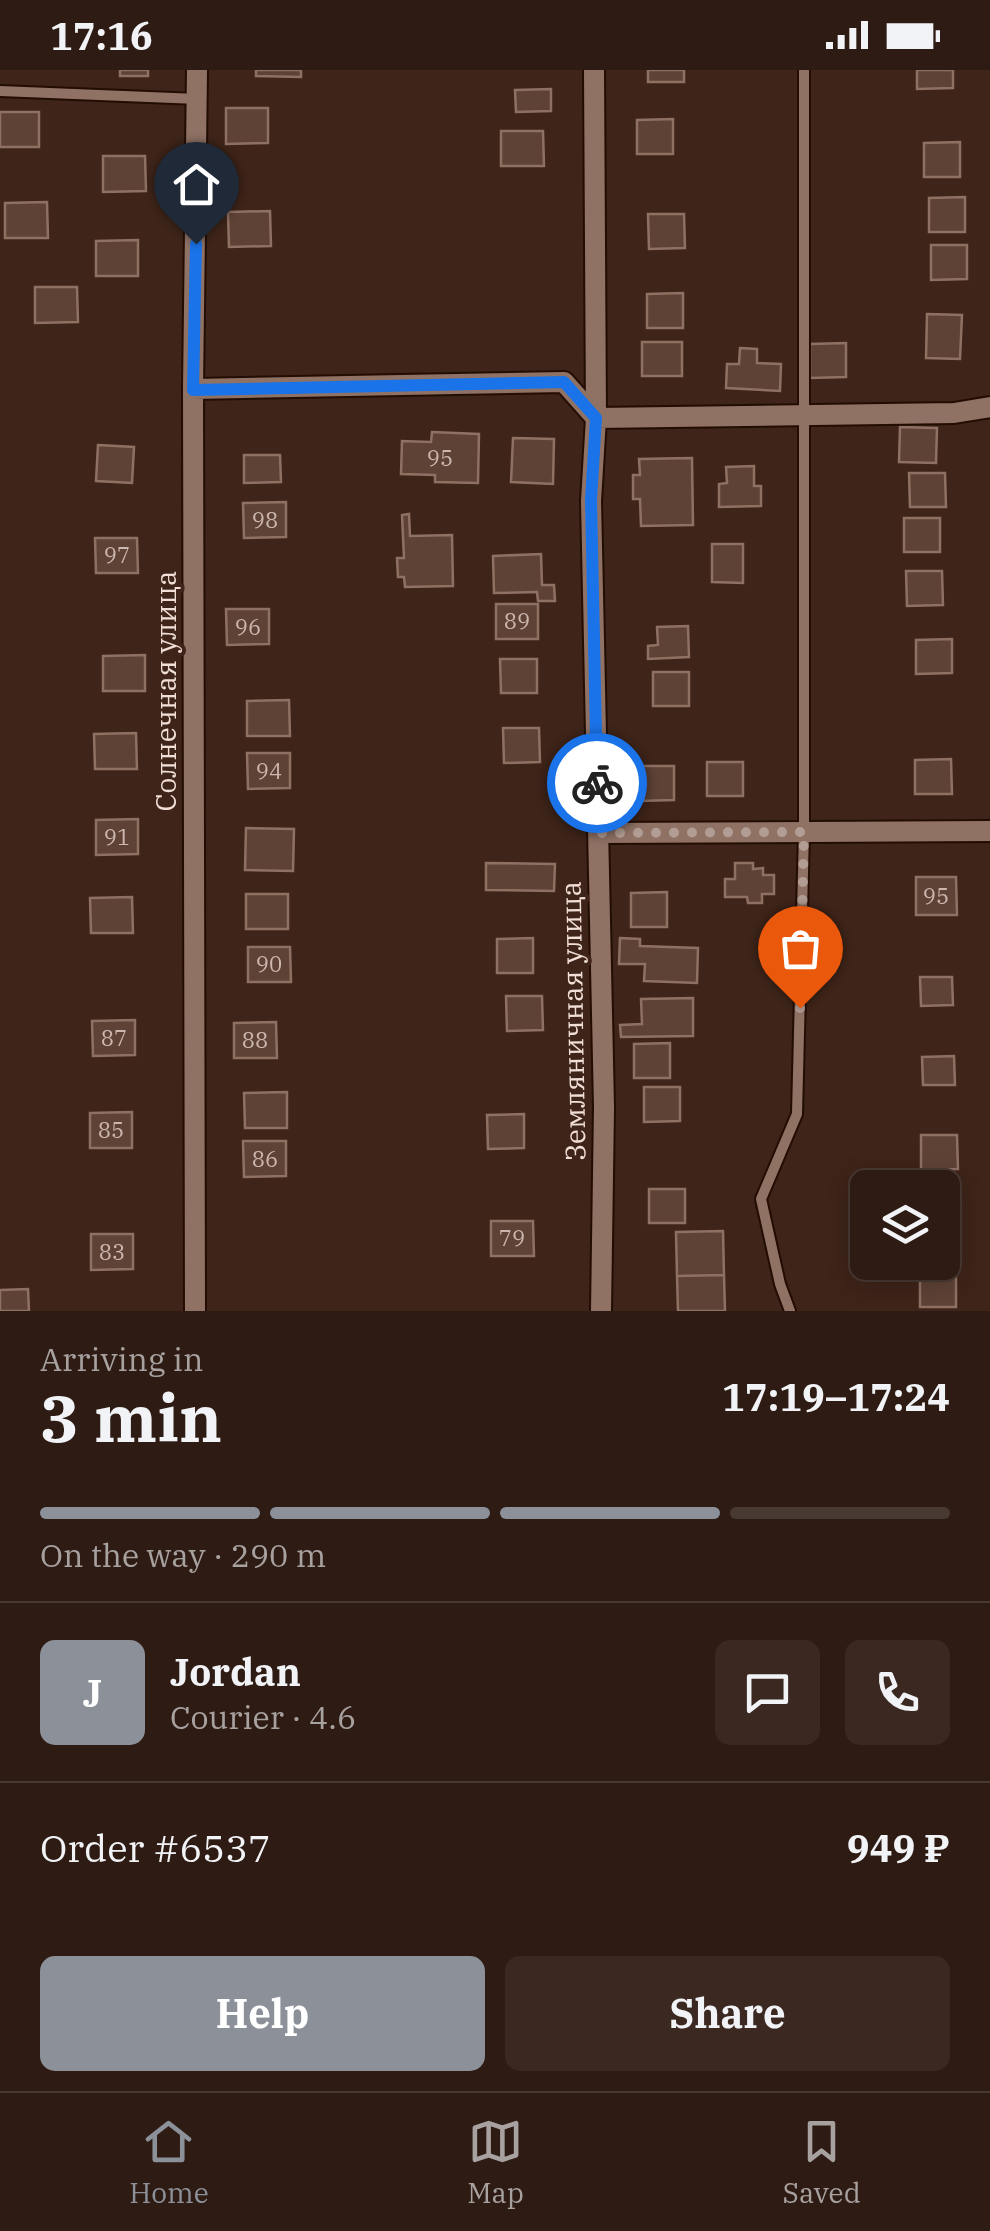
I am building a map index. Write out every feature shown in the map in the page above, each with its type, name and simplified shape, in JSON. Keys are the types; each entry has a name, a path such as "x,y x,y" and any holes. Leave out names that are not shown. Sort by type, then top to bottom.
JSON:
{"street":[{"name":"Солнечная улица","path":"196,1311 193,390 197,70"},
{"name":"Земляничная улица","path":"594,70 596,418 591,500 604,1108 601,1311"},
{"path":"193,390 564,382 596,418 954,413 990,407"},
{"path":"598,833 990,831"}],"lane":[{"path":"790,1311 780,1284 762,1199 797,1114 804,832 804,70"},
{"path":"0,91 198,99"}],"building":[{"path":"120,70 148,70 148,76 120,76"},
{"path":"256,70 301,70 301,77 256,76"},
{"path":"648,70 684,70 684,82 648,82"},
{"path":"917,70 953,70 953,88 917,89"},
{"path":"551,89 551,111 516,112 515,90"},
{"path":"226,108 268,108 268,143 226,144"},
{"path":"0,112 39,112 39,147 0,147"},
{"path":"673,119 673,154 637,154 637,120"},
{"path":"501,131 543,131 544,166 501,166"},
{"path":"960,142 960,177 924,177 924,143"},
{"path":"103,156 145,156 146,191 103,192"},
{"path":"965,197 965,232 929,232 929,198"},
{"path":"47,202 48,238 5,238 5,203"},
{"path":"270,211 271,246 229,247 228,212"},
{"path":"648,214 684,214 685,248 649,249"},
{"path":"138,240 138,276 96,276 96,241"},
{"path":"931,245 967,245 967,279 931,280"},
{"path":"35,287 77,287 78,322 35,323"},
{"path":"683,293 683,328 647,328 647,294"},
{"path":"927,314 962,315 960,359 926,358"},
{"path":"642,342 682,342 682,376 642,376"},
{"path":"846,343 846,377 810,378 810,344"},
{"path":"740,348 757,349 757,363 781,364 780,391 726,388 727,364 739,364"},
{"path":"900,427 937,428 936,463 899,462"},
{"path":"432,432 479,434 478,483 435,482 435,475 401,474 402,441 431,442"},
{"path":"513,438 554,439 553,484 511,482"},
{"path":"98,445 134,447 132,483 96,481"},
{"path":"244,455 280,455 281,482 244,483"},
{"path":"692,458 693,525 641,526 640,499 633,499 633,475 640,475 639,459"},
{"path":"754,466 754,486 761,486 761,506 719,507 719,484 727,483 726,467"},
{"path":"909,473 945,473 946,507 910,507"},
{"path":"286,502 286,537 244,538 243,503"},
{"path":"409,514 410,536 452,535 453,586 405,587 404,577 398,577 397,558 404,558 402,515"},
{"path":"904,518 940,518 940,552 904,552"},
{"path":"95,538 137,538 138,573 96,573"},
{"path":"712,544 743,544 743,583 712,582"},
{"path":"541,554 542,585 554,585 555,601 538,601 537,592 494,593 493,556"},
{"path":"906,571 942,571 943,605 907,606"},
{"path":"496,604 538,604 538,639 496,639"},
{"path":"226,609 269,609 269,644 227,645"},
{"path":"688,626 689,657 648,659 648,646 658,645 657,627"},
{"path":"952,639 952,673 916,674 916,640"},
{"path":"145,655 145,691 103,691 103,656"},
{"path":"500,659 537,659 537,693 501,693"},
{"path":"653,672 689,672 689,706 653,706"},
{"path":"289,700 290,736 247,736 247,701"},
{"path":"503,728 539,728 540,762 504,763"},
{"path":"136,733 137,769 95,769 94,734"},
{"path":"247,753 290,753 290,788 248,789"},
{"path":"951,759 952,794 915,794 915,760"},
{"path":"707,762 743,762 743,796 707,796"},
{"path":"638,766 674,766 674,800 638,801"},
{"path":"138,819 138,854 96,855 96,820"},
{"path":"246,828 294,829 293,871 245,870"},
{"path":"486,863 555,864 554,891 486,890"},
{"path":"735,863 753,863 753,869 763,868 763,875 774,875 774,894 762,894 762,903 748,903 747,897 725,897 725,879 735,879"},
{"path":"916,877 956,877 957,915 916,915"},
{"path":"667,892 667,927 631,927 631,893"},
{"path":"246,894 288,894 288,929 246,929"},
{"path":"132,897 133,933 91,933 90,898"},
{"path":"533,938 533,973 497,973 497,939"},
{"path":"620,938 640,939 640,946 698,948 697,983 644,981 645,964 619,964"},
{"path":"248,947 290,947 291,982 248,982"},
{"path":"920,977 952,977 953,1005 921,1006"},
{"path":"506,996 542,996 543,1030 507,1031"},
{"path":"693,998 693,1036 621,1037 620,1025 642,1024 641,999"},
{"path":"135,1020 135,1055 93,1056 92,1021"},
{"path":"276,1022 277,1058 234,1058 234,1023"},
{"path":"670,1043 670,1078 634,1078 634,1044"},
{"path":"954,1056 955,1085 923,1085 922,1057"},
{"path":"644,1087 680,1087 680,1121 644,1122"},
{"path":"287,1092 287,1128 245,1128 244,1093"},
{"path":"132,1112 132,1148 90,1148 90,1113"},
{"path":"524,1114 524,1148 488,1149 487,1115"},
{"path":"921,1135 957,1135 958,1169 921,1170"},
{"path":"243,1141 286,1141 286,1176 244,1177"},
{"path":"649,1189 685,1189 685,1223 649,1223"},
{"path":"491,1221 533,1221 534,1256 491,1256"},
{"path":"723,1231 724,1275 677,1276 676,1232"},
{"path":"91,1234 133,1234 133,1269 91,1270"},
{"path":"724,1275 725,1311 678,1311 677,1276"},
{"path":"920,1280 956,1280 956,1307 920,1307"},
{"path":"28,1289 29,1311 0,1311 0,1290"}],"way so far":[{"path":"597,783 598,833 804,832 800,1008"}],"route":[{"path":"196,244 193,390 564,382 596,418 591,500 597,783"}]}
